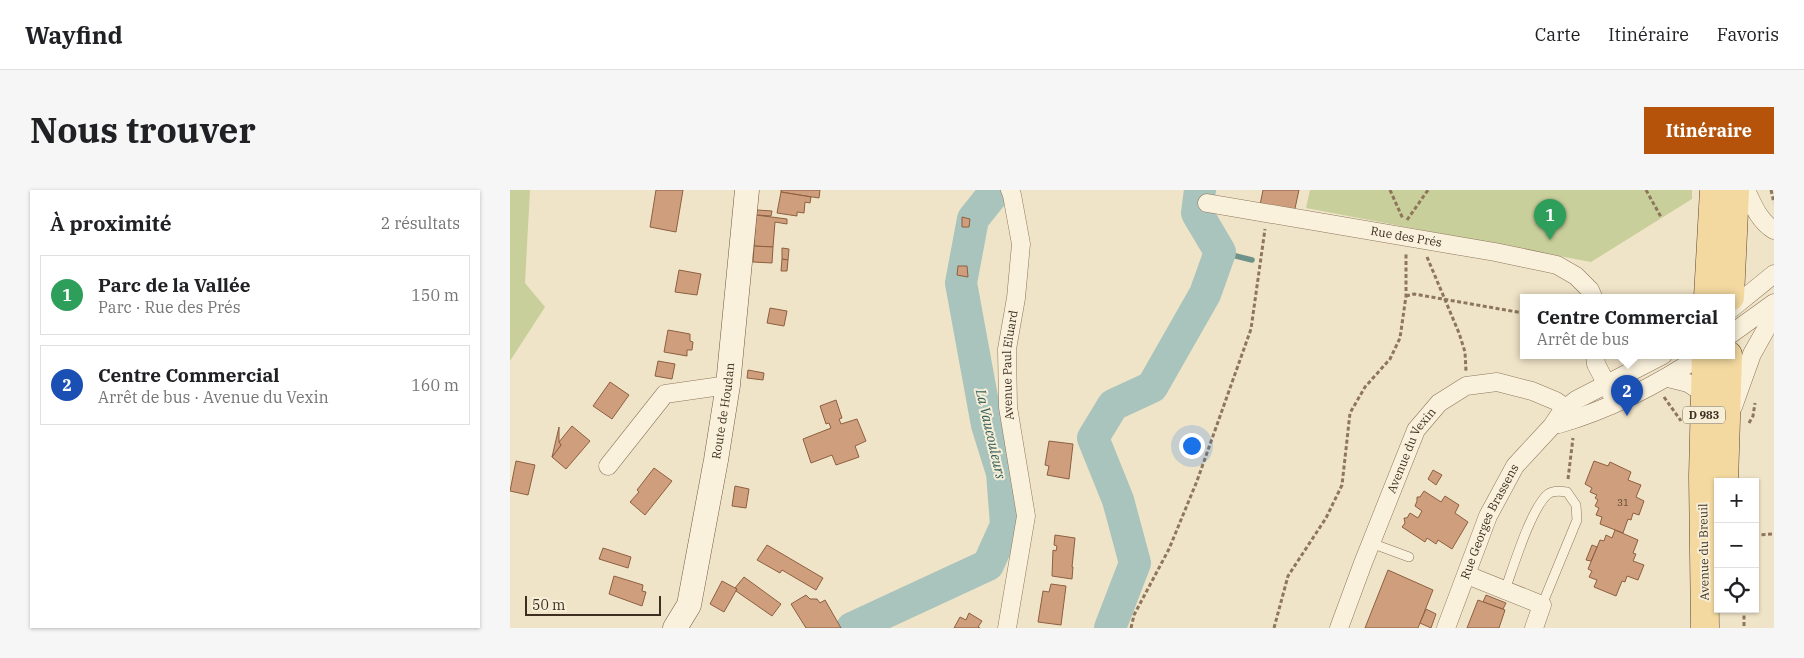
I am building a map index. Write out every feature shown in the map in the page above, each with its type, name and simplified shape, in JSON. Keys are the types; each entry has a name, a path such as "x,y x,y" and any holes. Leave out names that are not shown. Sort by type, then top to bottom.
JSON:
{"main road":[{"path":"1708,294 1714,190"},
{"path":"1730,294 1735,190"},
{"name":"D 983","path":"1704,359 1705,394 1714,479"},
{"name":"Avenue du Breuil","path":"1714,478 1725,427 1728,359"},
{"name":"Avenue du Breuil","path":"1705,628 1714,479"},
{"name":"Avenue du Breuil","path":"1724,613 1724,628"}],"street":[{"name":"Route de Houdan","path":"675,628 689,605 716,460 728,385 747,190"},
{"path":"1746,190 1760,216 1774,230"},
{"name":"Avenue Paul Eluard","path":"1007,628 1026,516 1008,407 1007,349 1016,298 1021,244 1011,192"},
{"name":"Rue des Prés","path":"1207,203 1557,265 1576,276 1590,290 1591,294"},
{"path":"1735,306 1774,274"},
{"path":"1735,331 1774,303"},
{"path":"1725,427 1752,354 1774,315"},
{"path":"1595,359 1596,364 1615,402"},
{"path":"1573,415 1587,394 1656,359"},
{"path":"1573,415 1615,402 1668,378 1698,359"},
{"path":"1668,378 1688,383 1705,394"},
{"name":"Avenue du Vexin","path":"1339,628 1416,430 1439,403 1466,386 1497,382 1532,391 1556,401 1573,415"},
{"path":"608,466 664,394 728,385"},
{"name":"Rue Georges Brassens","path":"1446,628 1488,516 1515,466 1552,426 1573,415"},
{"path":"1467,575 1542,605 1534,628"}],"lane":[{"path":"1505,590 1534,513 1548,493 1557,491 1567,492 1576,505 1577,520 1542,605"},
{"path":"1371,543 1408,558"}],"path":[{"path":"1390,190 1405,223 1428,190"},
{"path":"1646,190 1661,217"},
{"path":"1771,190 1774,203"},
{"path":"1131,628 1134,614 1169,549 1197,481 1251,328 1268,214"},
{"path":"1274,628 1288,576 1326,518 1342,485 1346,464 1350,413 1364,387 1390,360 1400,338 1412,238"},
{"path":"1412,238 1460,333 1466,352 1466,386"},
{"path":"1406,296 1414,294 1520,312"},
{"path":"1567,492 1573,439 1573,415"},
{"path":"1759,535 1774,534"},
{"path":"1744,613 1744,628"}],"green space":[{"path":"510,190 530,190 525,283 545,307 510,361"},
{"path":"1310,190 1692,190 1692,199 1591,262 1306,208"}],"building":[{"path":"656,190 683,190 676,232 650,227"},
{"path":"781,190 820,190 819,198 781,192"},
{"path":"1263,190 1299,190 1294,213 1260,205"},
{"path":"781,192 811,197 810,203 805,202 804,213 797,212 797,216 777,213"},
{"path":"757,210 772,211 771,216 756,215"},
{"path":"756,215 787,219 787,224 775,222 773,247 754,246"},
{"path":"962,217 970,219 969,227 962,227"},
{"path":"754,246 773,247 772,263 753,262"},
{"path":"782,248 789,249 788,260 782,259"},
{"path":"782,259 788,260 787,271 781,271"},
{"path":"958,266 967,266 968,277 957,275"},
{"path":"679,270 701,274 697,295 675,292"},
{"path":"770,308 787,311 784,326 767,323"},
{"path":"668,330 690,334 690,341 693,342 692,350 687,350 687,356 664,352"},
{"path":"658,361 675,364 672,379 655,376"},
{"path":"748,370 764,373 763,380 747,378"},
{"path":"610,382 629,395 612,419 593,406"},
{"path":"836,400 842,418 839,419 841,424 857,419 866,441 855,446 859,457 836,465 832,455 811,463 803,439 831,428 829,423 826,424 820,406"},
{"path":"572,426 590,441 566,469 552,457 561,445 559,442"},
{"path":"559,427 559,442 561,445 552,457"},
{"path":"1049,441 1073,444 1069,479 1047,475 1049,466 1045,465"},
{"path":"516,461 535,465 528,495 510,491"},
{"path":"1594,461 1608,466 1610,462 1631,472 1628,480 1641,485 1636,497 1644,501 1639,515 1633,513 1631,520 1628,519 1623,533 1600,524 1602,517 1596,515 1599,508 1595,506 1598,500 1595,498 1597,495 1590,492 1592,488 1585,484"},
{"path":"654,468 672,481 645,515 630,502 639,492 637,490"},
{"path":"1433,470 1442,475 1436,485 1428,479"},
{"path":"735,486 749,489 746,508 732,506"},
{"path":"1424,491 1441,502 1445,496 1459,505 1455,513 1468,522 1452,549 1438,540 1436,544 1427,538 1425,542 1402,527 1405,523 1404,518 1407,518 1410,513 1418,518 1422,511 1415,506 1417,497 1420,497"},
{"path":"1615,530 1638,540 1633,553 1636,554 1633,561 1644,565 1638,580 1627,576 1625,582 1622,581 1616,596 1594,587 1597,580 1589,577 1592,571 1588,569 1600,540 1604,541 1606,535 1612,538"},
{"path":"1055,535 1075,538 1072,579 1052,576 1053,550 1056,551 1057,546 1054,545"},
{"path":"767,545 823,578 816,590 782,570 780,573 757,560"},
{"path":"1592,545 1597,547 1591,561 1586,560"},
{"path":"603,548 631,557 628,568 599,559"},
{"path":"1388,570 1433,590 1418,628 1365,628"},
{"path":"614,576 643,585 642,591 646,592 642,606 609,594"},
{"path":"744,577 781,604 772,616 736,591 737,589 735,588"},
{"path":"722,581 737,589 724,612 710,604"},
{"path":"1051,584 1066,586 1061,625 1038,622 1043,591 1049,592"},
{"path":"806,595 810,599 817,599 820,603 825,600 841,628 806,628 791,604"},
{"path":"1486,595 1506,603 1503,609 1483,602"},
{"path":"1478,600 1505,610 1499,628 1467,628"},
{"path":"1426,609 1436,614 1431,628 1420,623"},
{"path":"969,613 982,621 978,627 980,628 954,628 960,617 966,620"}],"waterway":[{"name":"La Vaucouleurs","path":"852,628 988,565 1006,525 1002,473 987,425 961,283 973,219 996,190"},
{"name":"La Vaucouleurs","path":"1110,628 1135,563 1118,500 1093,438 1113,405 1152,387 1205,294 1220,252 1197,213 1200,190"},
{"path":"1220,252 1252,260"}],"place":[{"name":"Parc de la Vallée","path":"1550,240"},
{"name":"Centre Commercial","path":"1627,416"}]}
